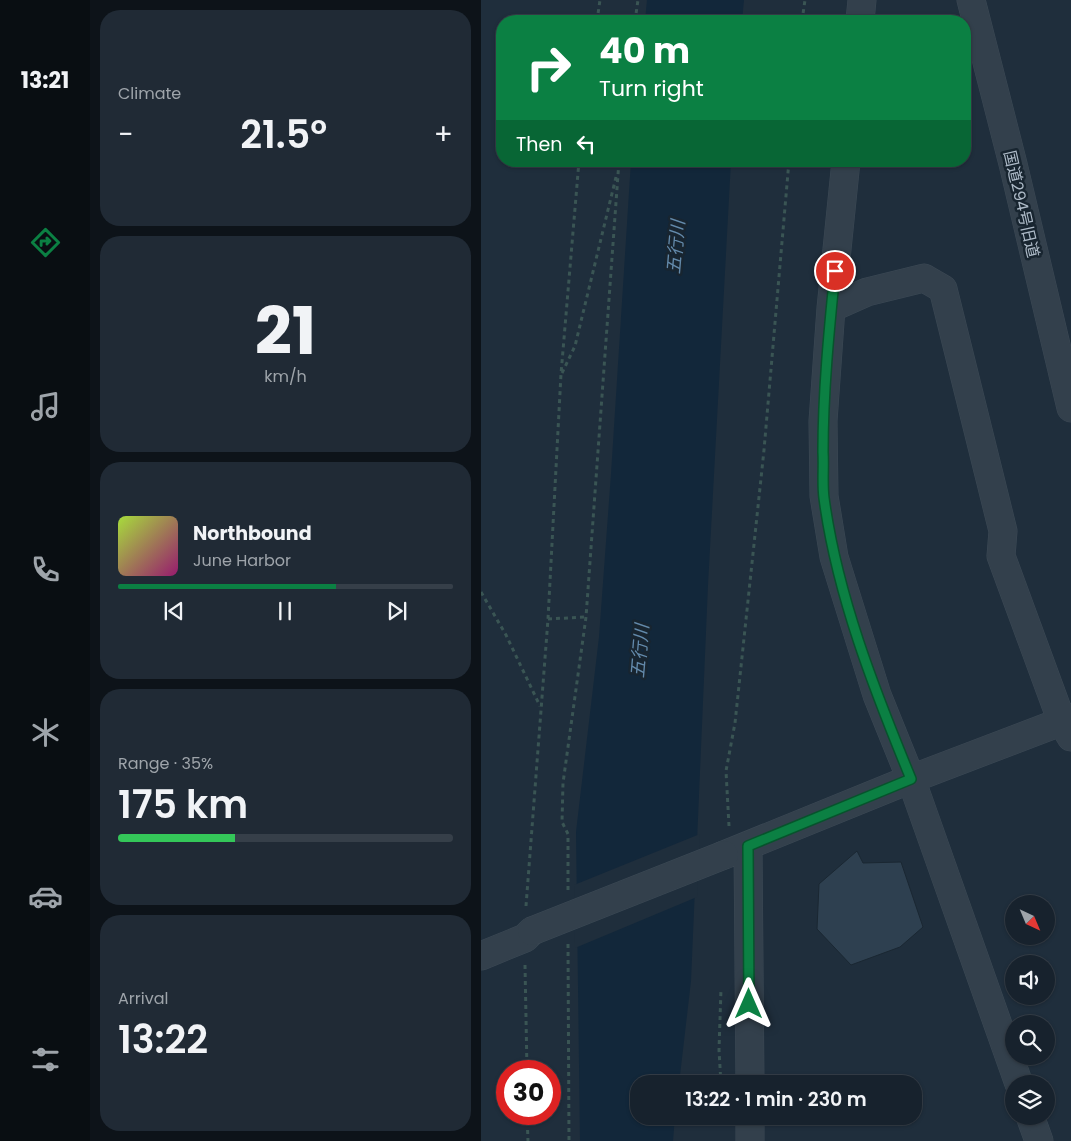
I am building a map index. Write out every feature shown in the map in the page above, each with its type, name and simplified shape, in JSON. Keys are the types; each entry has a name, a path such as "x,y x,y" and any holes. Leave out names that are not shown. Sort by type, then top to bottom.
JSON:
{"street":[{"path":"861,15 862,0"},
{"name":"国道294号旧道","path":"971,0 1013,164 1071,408"},
{"path":"845,167 831,308 823,421 824,496 835,557 877,695 911,779 1016,1075"},
{"path":"481,956 529,934 911,779 1068,726 1001,556 1003,531 943,289 924,278 867,292 831,308"},
{"path":"736,850 749,1075"},
{"path":"750,1125 750,1141"},
{"path":"1033,1125 1039,1141"}],"path":[{"path":"598,15 599,0"},
{"path":"636,15 638,0"},
{"path":"803,15 805,0"},
{"path":"527,1060 528,868 548,620 561,374 578,167"},
{"path":"561,374 575,346 618,167"},
{"path":"568,893 568,834 562,822 563,783 586,616 618,167"},
{"path":"729,826 726,771 735,723 763,450 788,167"},
{"path":"481,592 506,635 541,707"},
{"path":"548,620 586,616"},
{"path":"568,941 569,1141"},
{"path":"527,1125 528,1141"}],"water":[{"path":"647,0 744,0 743,15 646,15"},
{"name":"五行川","path":"631,167 731,167 708,585 691,981 680,1075 630,1075 630,1125 674,1125 673,1141 580,1141 576,832 599,637"}],"pier":[{"path":"700,834 697,897 575,948 574,885"}],"building":[{"path":"857,851 863,863 901,862 923,927 900,947 851,965 817,929 819,884"}],"route":[{"path":"749,1004 748,846 911,779 877,695 854,622 835,557 824,496 823,421 835,271"}]}
